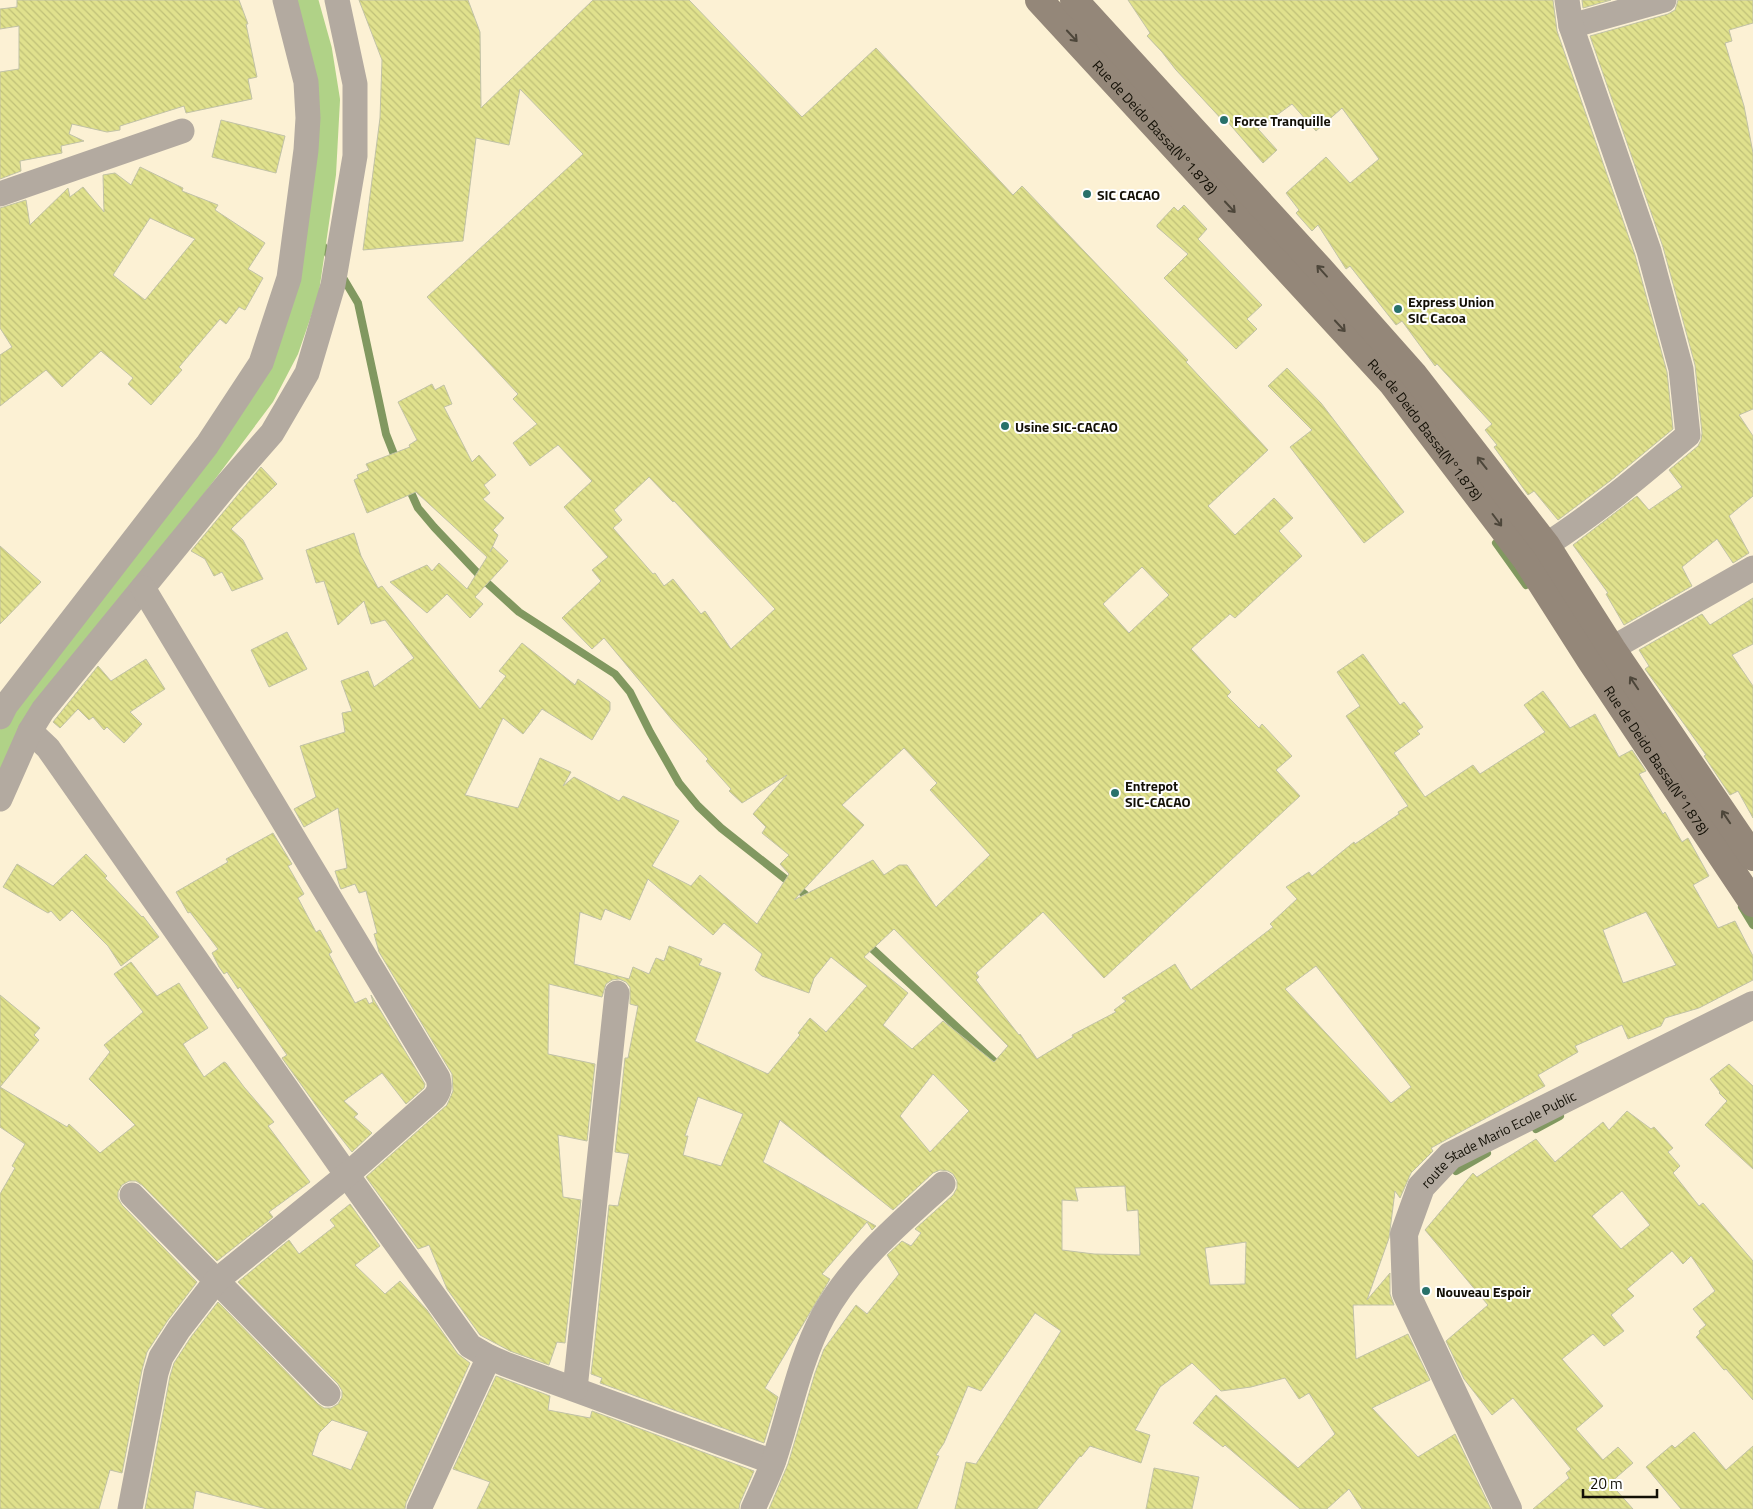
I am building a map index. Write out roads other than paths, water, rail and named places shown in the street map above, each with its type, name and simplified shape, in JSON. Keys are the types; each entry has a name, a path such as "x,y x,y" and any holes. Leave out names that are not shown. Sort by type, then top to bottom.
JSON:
{"main road":[{"name":"Rue de Deido Bassa(N°1.878)","path":"1039,0 1392,383 1601,655 1753,903"},
{"path":"1074,0 1319,268 1414,376 1546,545 1601,655 1753,858"}],"street":[{"path":"0,717 12,698 207,444 261,363 289,278 306,150 308,118 306,82 285,0"},
{"path":"0,799 30,730 42,710 272,433 307,373 333,284 355,156 355,84 338,0"},
{"path":"1546,545 1575,526 1637,479 1688,435 1681,368 1649,252 1572,26 1567,0"},
{"path":"1572,26 1664,0"},
{"path":"0,194 182,130"},
{"path":"1601,655 1753,568"},
{"path":"130,1509 156,1373 161,1357 178,1329 216,1281 348,1175 435,1096 440,1085 438,1078 142,588"},
{"path":"30,730 48,748 470,1346 488,1357 773,1462"},
{"path":"575,1389 617,993"},
{"name":"route Stade Mario Ecole Public","path":"1508,1509 1406,1293 1404,1234 1421,1187 1450,1156 1753,1006"},
{"path":"753,1509 773,1462 807,1350 823,1316 847,1280 875,1247 943,1184"},
{"path":"132,1196 328,1394"},
{"path":"420,1509 488,1357"}],"waterway":[{"path":"0,759 21,716 262,395 286,349 306,291 323,174 327,100 319,50 305,0"},
{"path":"314,232 332,260"},
{"path":"342,276 358,303 386,434 397,462"},
{"path":"408,486 418,508 434,527 485,581 519,612 615,674 630,692 679,783 698,806 721,828 812,900"},
{"path":"1496,543 1526,585"},
{"path":"1742,907 1753,925"},
{"path":"866,943 999,1066"},
{"path":"1536,1129 1560,1116"},
{"path":"1456,1171 1487,1153"}],"place":[{"name":"Force Tranquille","path":"1224,120"},
{"name":"SIC CACAO","path":"1087,194"},
{"name":"Express Union SIC Cacoa","path":"1398,309"},
{"name":"Usine SIC-CACAO","path":"1005,426"},
{"name":"Entrepot SIC-CACAO","path":"1115,793"},
{"name":"Nouveau Espoir","path":"1426,1291"}]}
